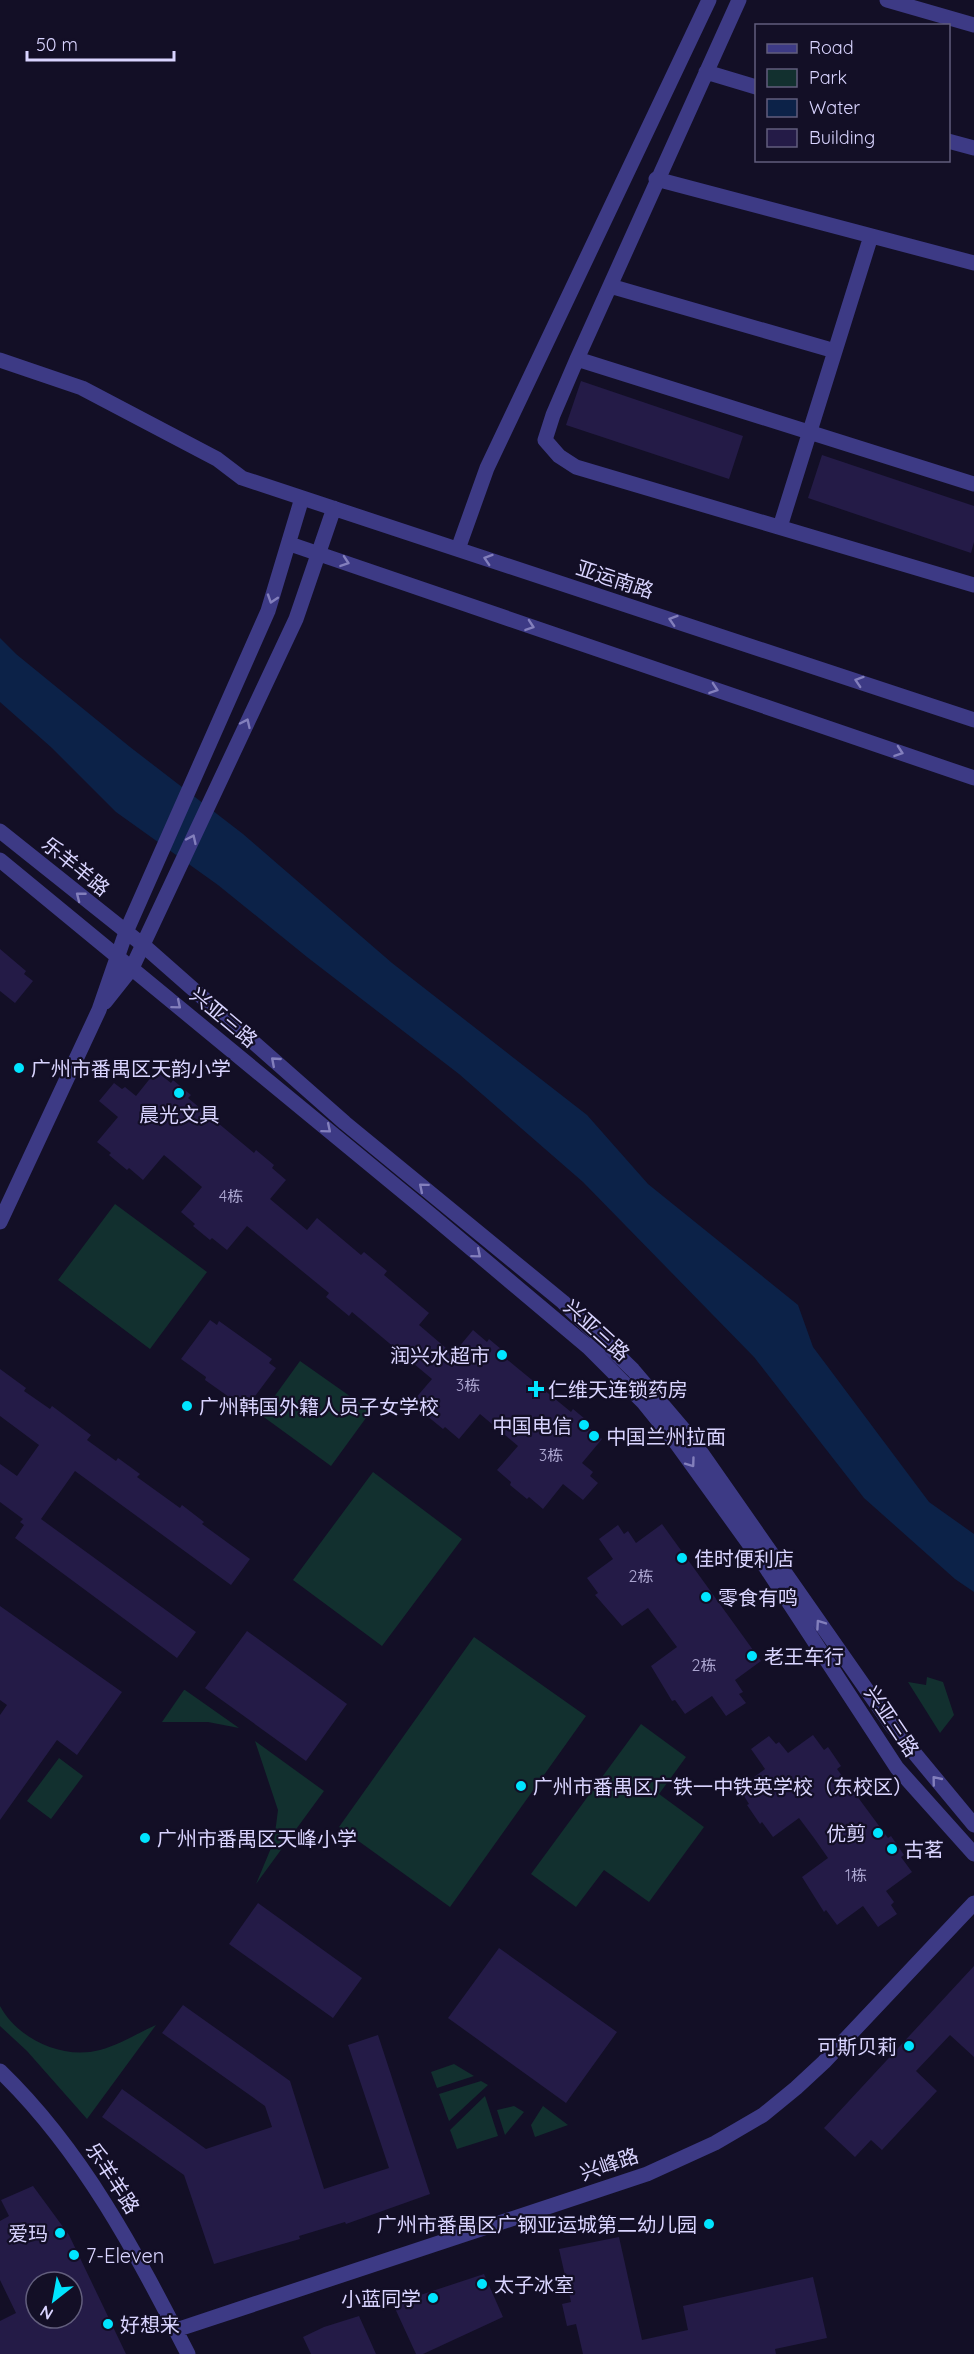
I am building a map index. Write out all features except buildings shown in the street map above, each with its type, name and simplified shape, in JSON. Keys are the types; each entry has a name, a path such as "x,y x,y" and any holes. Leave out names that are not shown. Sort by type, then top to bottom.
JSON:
{"street":[{"path":"458,549 487,468 708,0"},
{"path":"739,0 656,179 553,415 545,440 559,456 576,467 974,585"},
{"path":"887,0 974,25"},
{"path":"706,72 755,87"},
{"path":"950,142 974,148"},
{"path":"656,179 974,263"},
{"path":"780,527 871,236"},
{"path":"610,286 835,351"},
{"path":"578,359 974,484"},
{"name":"亚运南路","path":"0,360 82,388 217,459 242,478 974,720"},
{"path":"0,1222 99,1010 126,932 268,611 302,498"},
{"path":"99,1010 132,968 296,619 334,508"},
{"path":"290,544 974,778"},
{"name":"乐羊羊路","path":"0,831 126,932"},
{"path":"0,860 116,957"},
{"name":"兴亚三路","path":"126,932 345,1123 563,1302 633,1371 690,1438 892,1726 974,1825"},
{"name":"兴亚三路","path":"116,957 588,1347 644,1403 677,1444 765,1566 897,1768 974,1854"},
{"name":"兴峰路","path":"176,2330 647,2174 715,2143 763,2115 796,2088 824,2062 974,1903"},
{"name":"乐羊羊路","path":"0,2071 18,2088 66,2145 114,2215 188,2354"}],"green space":[{"path":"115,1204 207,1272 150,1349 58,1280"},
{"path":"300,1361 371,1411 331,1466 261,1415"},
{"path":"373,1472 462,1539 382,1646 293,1580"},
{"path":"474,1637 586,1716 450,1907 339,1827"},
{"path":"927,1677 943,1682 954,1715 940,1733 908,1682 926,1685"},
{"path":"184,1690 239,1728 208,1722 162,1722"},
{"path":"641,1724 686,1757 659,1794 704,1827 649,1902 604,1870 576,1907 531,1874"},
{"path":"255,1741 324,1791 256,1884 274,1841 278,1810"},
{"path":"59,1758 83,1776 51,1819 27,1801"},
{"path":"0,2006 8,2018 30,2037 42,2044 71,2052 107,2048 156,2025 87,2119 27,2051 0,2026"},
{"path":"454,2064 474,2076 437,2088 431,2072"},
{"path":"481,2081 488,2085 449,2121 439,2094"},
{"path":"485,2096 498,2136 457,2149 450,2130"},
{"path":"514,2106 524,2112 505,2135 497,2110"},
{"path":"543,2106 568,2125 535,2137 531,2125"}],"water":[{"path":"0,638 16,654 130,747 243,834 392,963 587,1115 648,1184 798,1305 813,1347 929,1502 974,1534 974,1592 955,1579 864,1498 754,1357 583,1182 459,1074 218,885 116,812 52,748 0,702"}],"place":[{"name":"广州市番禺区天韵小学","path":"19,1068"},
{"name":"晨光文具","path":"179,1093"},
{"name":"润兴水超市","path":"502,1355"},
{"name":"仁维天连锁药房","path":"536,1389"},
{"name":"广州韩国外籍人员子女学校","path":"187,1406"},
{"name":"中国电信","path":"584,1425"},
{"name":"中国兰州拉面","path":"594,1436"},
{"name":"佳时便利店","path":"682,1558"},
{"name":"零食有鸣","path":"706,1597"},
{"name":"老王车行","path":"752,1656"},
{"name":"广州市番禺区广铁一中铁英学校（东校区）","path":"521,1786"},
{"name":"优剪","path":"878,1833"},
{"name":"广州市番禺区天峰小学","path":"145,1838"},
{"name":"古茗","path":"892,1849"},
{"name":"可斯贝莉","path":"909,2046"},
{"name":"广州市番禺区广钢亚运城第二幼儿园","path":"709,2224"},
{"name":"爱玛","path":"60,2233"},
{"name":"7-Eleven","path":"74,2255"},
{"name":"太子冰室","path":"482,2284"},
{"name":"小蓝同学","path":"433,2298"},
{"name":"好想来","path":"108,2324"}]}
